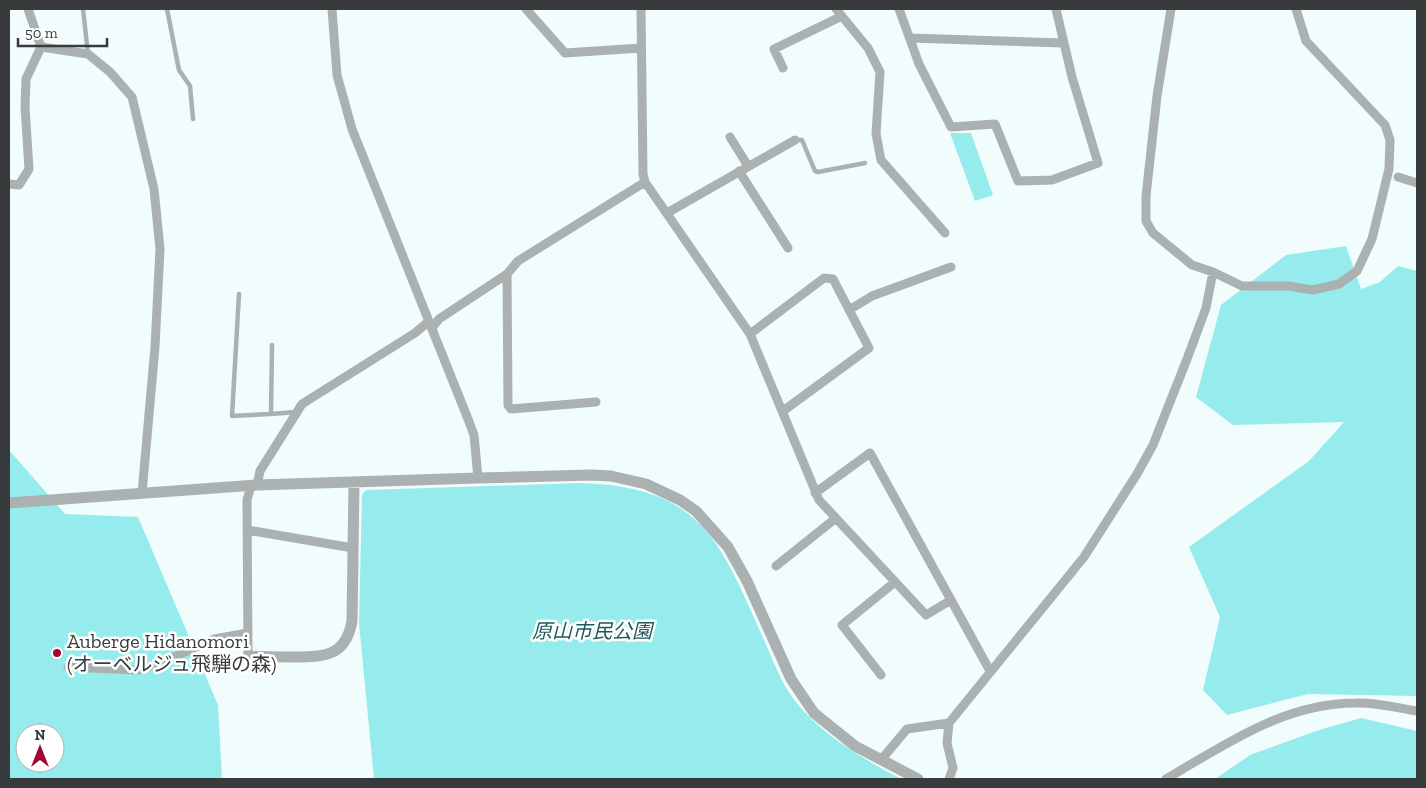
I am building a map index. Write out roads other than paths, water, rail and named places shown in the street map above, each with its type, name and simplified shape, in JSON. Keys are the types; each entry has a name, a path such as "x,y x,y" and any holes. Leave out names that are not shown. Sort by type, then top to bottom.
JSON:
{"street":[{"path":"9,184 19,185 29,169 25,107 26,79 41,47 28,9"},
{"path":"332,9 340,92 352,129 474,435 478,478"},
{"path":"526,9 565,53 641,48"},
{"path":"642,9 642,174 645,182 750,334 816,493 836,518 926,615 951,600"},
{"path":"836,9 868,48 880,72 876,134 880,160 945,233"},
{"path":"900,9 919,64 951,127 995,124 1018,180 1052,180 1098,163 1056,9"},
{"path":"1171,9 1157,96 1146,196 1146,221 1153,233 1192,265 1213,272 1242,286 1288,286 1313,290 1340,284 1357,271 1372,238 1389,170 1390,140 1385,125 1306,40 1296,9"},
{"path":"783,68 774,49 842,16"},
{"path":"910,38 1064,43"},
{"path":"41,47 88,54 110,72 132,97 154,189 160,249 155,347 142,493"},
{"path":"730,137 748,166"},
{"path":"667,213 795,140"},
{"path":"739,171 788,248"},
{"path":"1398,177 1417,183"},
{"path":"354,482 352,620 346,639 341,646 324,656 248,656 248,500 260,470 302,404 430,325 507,274 518,262 645,182"},
{"path":"849,310 872,296 951,267"},
{"path":"949,779 953,768 948,743 949,723 1084,557 1117,508 1153,446 1206,308 1213,272"},
{"path":"507,274 508,405 511,409 596,402"},
{"path":"750,334 824,278 833,279 869,348 783,411"},
{"path":"816,493 870,453 990,671"},
{"path":"9,503 254,486 478,478 611,476 646,484 680,500 708,522 728,547 747,581 776,649 802,699 826,725 881,760 918,779"},
{"path":"776,566 836,518"},
{"path":"247,530 353,548"},
{"path":"881,675 842,625 895,582"},
{"path":"68,667 138,670 163,662 214,639 248,633"},
{"path":"1166,779 1251,730 1294,711 1326,704 1358,702 1417,711"},
{"path":"881,760 907,729 949,723"}],"lane":[{"path":"83,9 88,54"},
{"path":"167,9 179,70 190,86 193,119"},
{"path":"795,140 802,140 815,171 818,172 865,163"},
{"path":"238,294 232,416 296,412"},
{"path":"271,414 272,345"}],"place":[{"name":"Auberge Hidanomori (オーベルジュ飛騨の森)","path":"57,653"}],"park label":[{"name":"原山市民公園","path":"592,631"}]}
